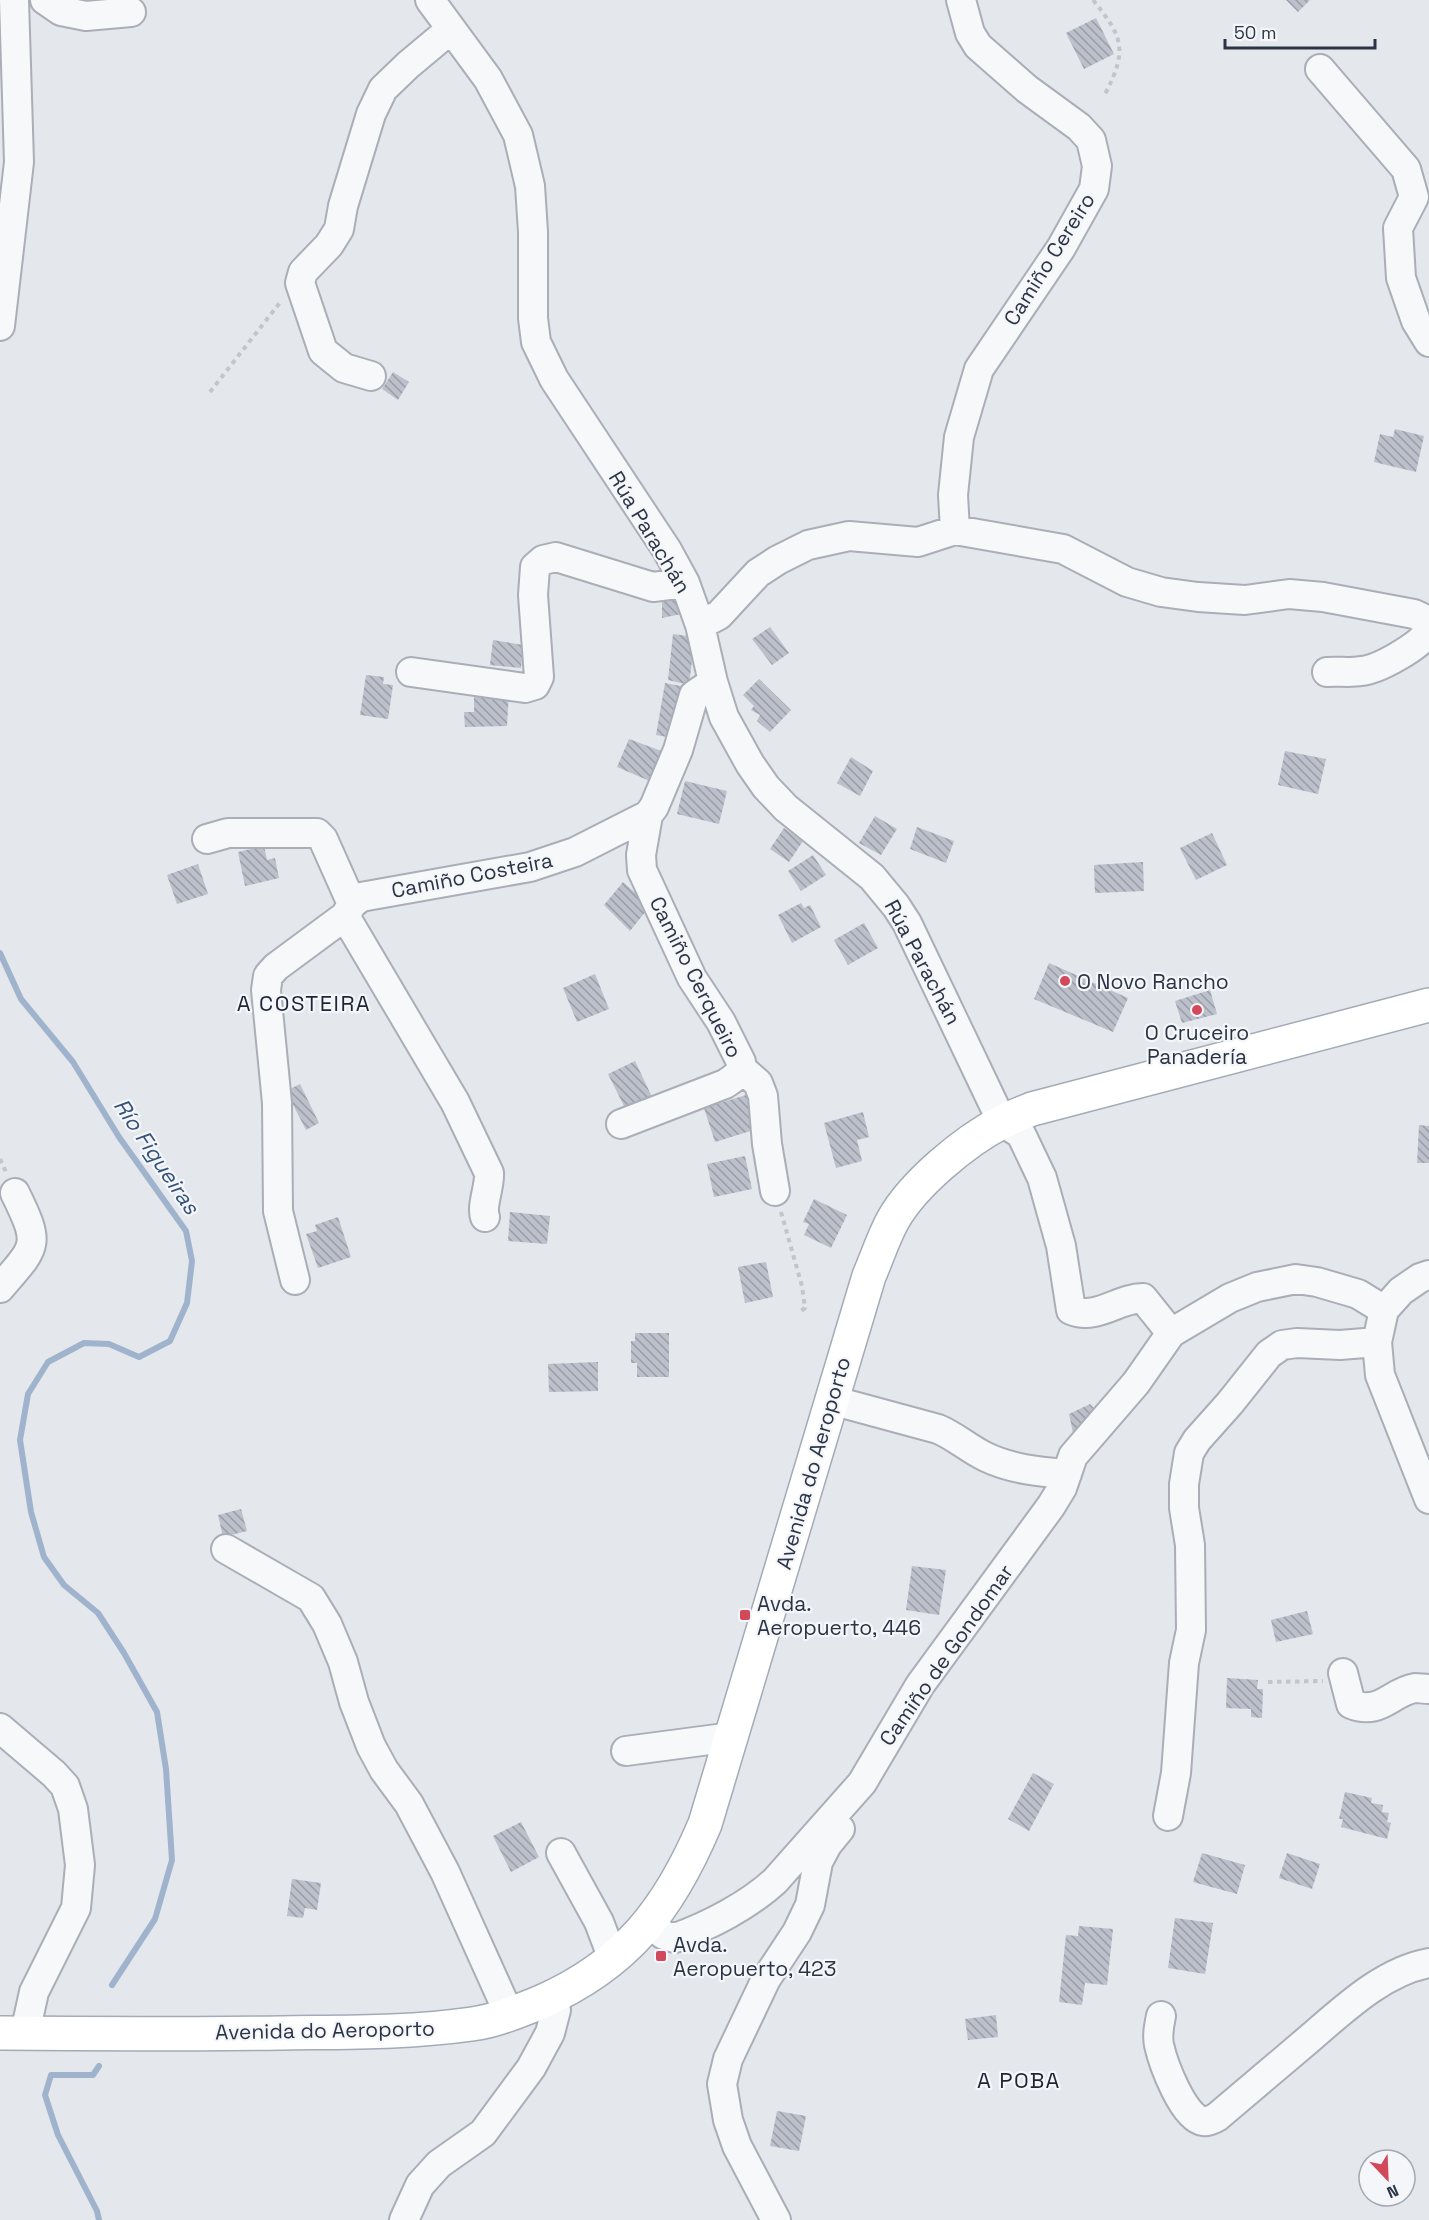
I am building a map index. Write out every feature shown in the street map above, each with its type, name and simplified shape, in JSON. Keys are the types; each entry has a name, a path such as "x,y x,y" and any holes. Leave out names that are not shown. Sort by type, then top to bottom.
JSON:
{"main road":[{"name":"Avenida do Aeroporto","path":"12,2033 401,2032 474,2024 551,1997 578,1984 613,1959 649,1924 678,1881 693,1854 705,1824 869,1276 893,1219 930,1176 960,1150 1002,1122 1032,1109 1429,1005"}],"street":[{"path":"0,327 19,162 14,0"},
{"path":"45,0 61,11 86,16 131,12"},
{"name":"Rúa Parachán","path":"430,0 488,79 518,135 530,186 533,232 533,318 536,342 554,379 685,582 700,625 713,682 724,717 750,764 766,787 786,808 872,877 896,906 916,942 1002,1122"},
{"name":"Camiño Cereiro","path":"955,530 953,495 959,437 979,369 1060,248 1094,189 1097,166 1091,140 1079,127 1027,89 978,46 970,33 961,0"},
{"path":"371,376 344,368 323,351 300,283 303,272 329,245 339,230 343,206 370,114 383,89 451,29"},
{"path":"1320,69 1406,169 1414,197 1398,228 1401,278 1416,321 1429,342"},
{"path":"700,625 719,615 758,573 808,545 849,537 918,542 955,530 1063,549 1127,582 1161,592 1245,600 1289,594 1323,597 1428,617 1417,644 1373,669 1360,672 1327,672"},
{"path":"411,672 525,688 535,685 539,676 533,595 535,567 543,560 556,557 653,587 685,582"},
{"path":"648,815 654,807 678,750 694,695 713,682"},
{"name":"Camiño Costeira","path":"295,1280 278,1211 277,1103 266,990 268,976 349,910 360,897 530,867 575,852 648,815"},
{"name":"Camiño Cerqueiro","path":"648,815 641,855 642,870 692,978 721,1022 741,1062 742,1069 758,1083 763,1096 767,1143 775,1191"},
{"path":"207,839 228,832 317,833 323,839 349,910 455,1102 489,1173 490,1185 483,1211 485,1216"},
{"name":"Camiño Cerqueiro","path":"621,1124 725,1084 737,1076 742,1069"},
{"path":"1002,1122 1021,1134 1042,1178 1061,1246 1071,1310 1083,1315 1109,1309 1136,1298 1143,1298 1171,1333"},
{"path":"0,1288 28,1255 34,1239 15,1192"},
{"path":"1429,1275 1420,1278 1401,1291 1384,1310 1377,1342 1380,1375 1429,1499"},
{"name":"Camiño de Gondomar","path":"649,1924 664,1935 675,1938 742,1906 775,1881 862,1783 920,1685 1051,1506 1062,1488 1073,1456 1136,1383 1171,1333 1230,1298 1257,1287 1296,1279 1317,1282 1358,1294 1384,1310"},
{"path":"1168,1816 1176,1773 1184,1663 1191,1630 1190,1545 1184,1508 1185,1468 1189,1453 1197,1440 1269,1354 1282,1345 1297,1343 1340,1345 1377,1342"},
{"path":"831,1400 938,1429 953,1435 986,1457 1009,1465 1039,1472 1067,1474"},
{"path":"226,1549 311,1598 322,1616 343,1662 354,1702 371,1746 384,1770 409,1804 440,1862 509,2013"},
{"path":"1343,1676 1351,1704 1362,1708 1376,1706 1414,1688 1429,1689"},
{"path":"0,1728 65,1786 73,1809 81,1865 76,1908 12,2033"},
{"path":"626,1751 732,1737"},
{"path":"776,2220 737,2146 728,2120 722,2084 728,2059 765,1979 797,1932 810,1905 819,1862 827,1845 871,1797 885,1772 880,1750"},
{"path":"561,1853 598,1922 613,1959"},
{"path":"1161,2016 1159,2046 1179,2096 1195,2118 1203,2121 1209,2120 1217,2117 1374,1986 1407,1970 1429,1963"},
{"path":"404,2220 420,2185 439,2164 483,2133 531,2068 550,2033 556,2010 551,1997"}],"path":[{"path":"1093,0 1109,20 1119,39 1119,54 1105,94"},
{"path":"210,392 286,295 300,283"},
{"path":"775,1191 802,1286 805,1308 798,1313"},
{"path":"1268,1682 1343,1676"}],"building":[{"path":"1286,0 1310,0 1298,12"},
{"path":"1096,18 1114,54 1084,69 1066,33"},
{"path":"393,372 409,382 398,400 382,389"},
{"path":"1395,429 1424,436 1416,472 1374,462 1380,434 1393,437"},
{"path":"662,594 676,598 681,614 662,618"},
{"path":"770,627 789,653 772,665 752,639"},
{"path":"673,634 695,637 689,685 668,680"},
{"path":"493,640 523,645 521,668 490,665"},
{"path":"366,675 384,677 383,684 393,685 388,719 360,715"},
{"path":"759,679 791,710 770,732 757,721 760,715 751,710 754,706 743,695"},
{"path":"665,683 686,687 678,739 656,735"},
{"path":"509,691 507,726 465,727 464,712 474,712 474,693"},
{"path":"629,739 664,752 652,782 617,767"},
{"path":"1285,751 1326,759 1318,794 1278,785"},
{"path":"851,757 873,771 860,796 837,783"},
{"path":"685,781 727,791 719,824 677,814"},
{"path":"875,816 897,829 881,855 859,843"},
{"path":"917,827 954,841 946,863 910,849"},
{"path":"784,828 803,841 789,862 770,849"},
{"path":"1212,833 1227,865 1196,880 1180,848"},
{"path":"264,846 267,860 275,858 279,878 245,886 238,852"},
{"path":"813,855 826,875 801,891 788,871"},
{"path":"1143,862 1144,891 1095,893 1094,865"},
{"path":"198,864 208,894 177,904 167,875"},
{"path":"623,882 650,906 630,931 604,905"},
{"path":"801,903 804,908 810,905 821,927 792,943 778,915"},
{"path":"864,923 878,948 848,965 834,940"},
{"name":"O Novo Rancho","path":"1049,963 1128,998 1113,1032 1034,999"},
{"path":"595,974 609,1009 577,1022 563,988"},
{"path":"1210,990 1217,1014 1182,1023 1175,1001"},
{"path":"635,1061 652,1097 626,1110 608,1074"},
{"path":"300,1084 319,1123 306,1130 286,1091"},
{"path":"746,1095 757,1129 715,1142 704,1108"},
{"path":"863,1112 869,1137 857,1140 862,1161 836,1168 824,1123"},
{"path":"1419,1125 1429,1126 1429,1163 1417,1163"},
{"path":"745,1156 752,1189 714,1197 707,1164"},
{"path":"814,1199 847,1215 831,1248 804,1235 809,1224 803,1222"},
{"path":"510,1212 550,1216 547,1244 508,1241"},
{"path":"338,1217 351,1257 318,1268 306,1234 317,1231 315,1225"},
{"path":"766,1262 773,1297 745,1303 738,1267"},
{"path":"635,1333 669,1333 669,1377 637,1377 637,1363 631,1363 631,1341 635,1341"},
{"path":"598,1362 598,1391 549,1392 548,1364"},
{"path":"1090,1404 1102,1416 1085,1438 1073,1433 1069,1414"},
{"path":"241,1509 247,1531 223,1537 218,1515"},
{"path":"912,1566 946,1570 939,1615 906,1610"},
{"path":"1307,1611 1313,1634 1276,1642 1271,1620"},
{"path":"1227,1678 1258,1680 1257,1689 1263,1689 1262,1718 1251,1717 1251,1709 1226,1708"},
{"path":"1033,1773 1054,1784 1029,1831 1008,1819"},
{"path":"1345,1792 1372,1798 1371,1803 1383,1805 1382,1812 1389,1813 1387,1822 1391,1823 1387,1839 1341,1827 1343,1819 1339,1819"},
{"path":"521,1822 539,1857 511,1872 493,1836"},
{"path":"1202,1853 1245,1865 1237,1894 1193,1882"},
{"path":"1287,1853 1320,1864 1312,1889 1279,1878"},
{"path":"292,1879 321,1883 317,1910 305,1908 303,1918 287,1916"},
{"path":"1175,1918 1213,1923 1205,1974 1168,1968"},
{"path":"1079,1926 1113,1929 1107,1985 1085,1983 1082,2005 1059,2002 1066,1935 1078,1936"},
{"path":"996,2015 998,2037 968,2040 965,2019"},
{"path":"777,2111 806,2116 799,2151 770,2146"}],"waterway":[{"name":"Río Figueiras","path":"0,953 21,999 73,1062 119,1137 186,1231 192,1261 187,1303 170,1341 139,1357 109,1344 84,1343 48,1362 28,1394 20,1440 31,1512 44,1557 64,1585 98,1613 124,1653 157,1712 166,1769 172,1860 155,1919 112,1985"},
{"name":"Río Figueiras","path":"99,2066 93,2075 51,2075 45,2095 58,2135 97,2211 99,2220"}],"place":[{"name":"O Novo Rancho","path":"1065,981"},
{"name":"O Cruceiro Panadería","path":"1197,1010"},
{"name":"Avda. Aeropuerto, 446","path":"745,1615"},
{"name":"Avda. Aeropuerto, 423","path":"661,1956"}],"district":[{"name":"A COSTEIRA","path":"304,1003"},
{"name":"A POBA","path":"1019,2080"}]}
